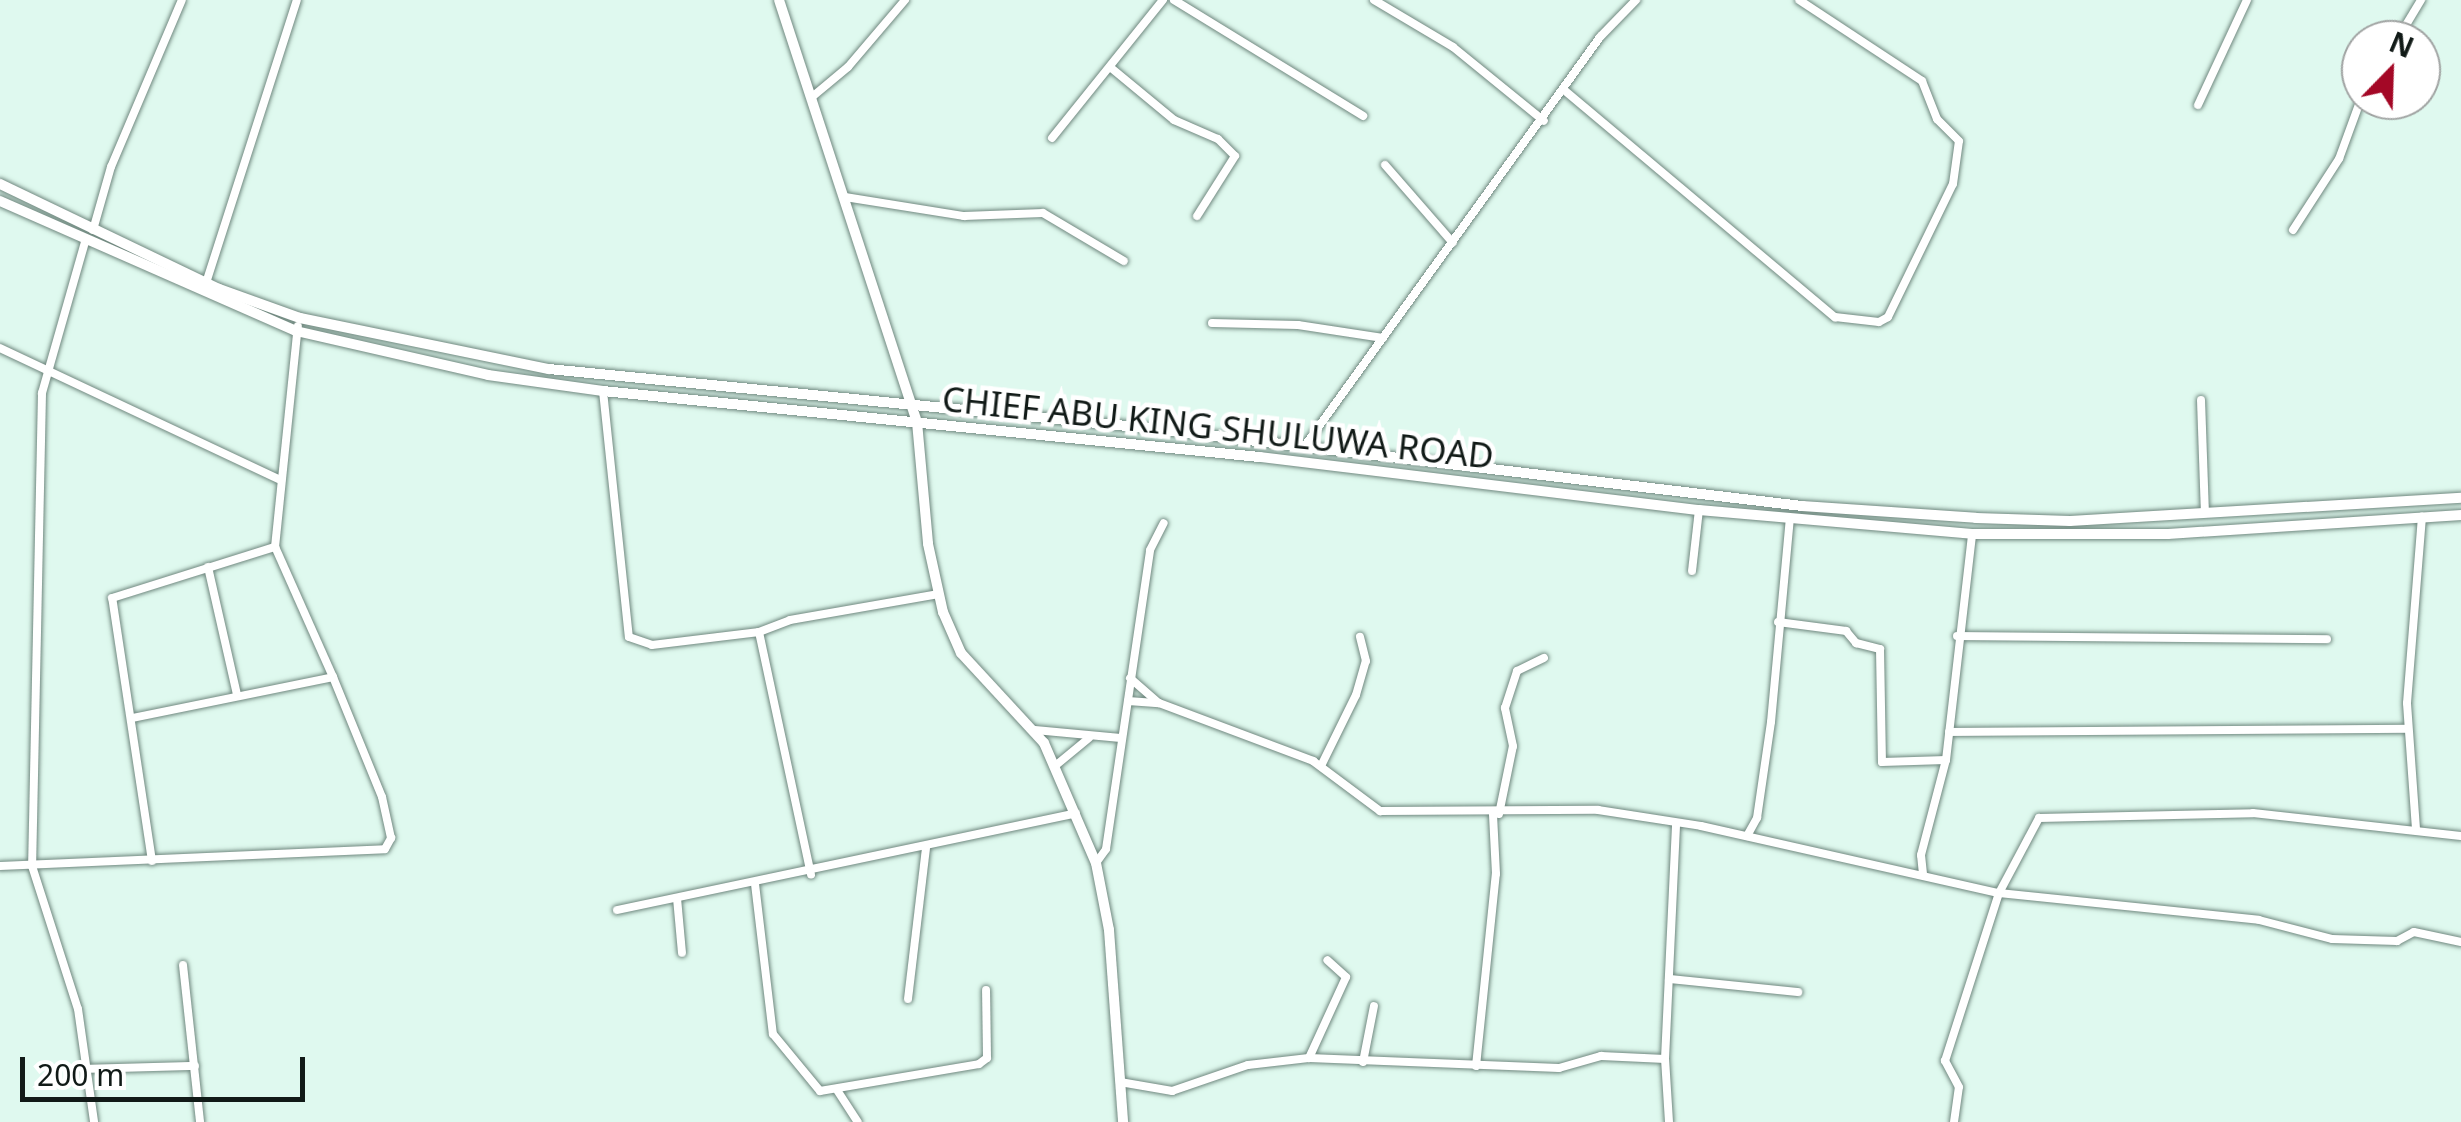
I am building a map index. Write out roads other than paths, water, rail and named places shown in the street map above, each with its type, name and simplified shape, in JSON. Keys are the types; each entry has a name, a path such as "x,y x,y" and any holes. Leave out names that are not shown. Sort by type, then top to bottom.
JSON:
{"street":[{"path":"94,230 111,167 182,0"},
{"path":"206,283 216,234 297,0"},
{"path":"780,0 916,422 939,594 961,654 1034,730 1055,766 1096,863 1109,930 1123,1122"},
{"path":"812,97 848,67 905,0"},
{"path":"1052,138 1163,0"},
{"path":"1174,0 1364,116"},
{"path":"1374,0 1453,48 1544,121"},
{"path":"1304,447 1544,121 1600,36 1636,0"},
{"path":"1564,90 1835,317 1880,322 1888,317 1953,184 1959,141 1937,120 1922,81 1798,0"},
{"path":"2198,105 2248,0"},
{"path":"1110,67 1174,120 1218,138 1235,156 1197,216"},
{"path":"2292,230 2339,159 2353,120"},
{"path":"1385,165 1453,243"},
{"path":"0,184 206,283 300,318 549,370 1956,517 2168,515 2461,498"},
{"path":"845,197 964,216 1042,212 1124,260"},
{"name":"CHIEF ABU KING SHULUWA ROAD","path":"0,202 296,331 488,375 603,390 1699,510 1972,534 2168,534 2461,515"},
{"path":"85,242 46,369 32,866 78,1008 94,1122"},
{"path":"0,866 388,847 382,797 334,677 275,547 279,479 300,318"},
{"path":"1212,323 1298,324 1384,338"},
{"path":"0,348 279,479"},
{"path":"603,390 629,637 652,646 759,632 790,620 939,594"},
{"path":"2201,400 2206,513"},
{"path":"1510,488 1513,472"},
{"path":"1692,571 1699,510"},
{"path":"2168,515 2168,534"},
{"path":"1747,836 1757,818 1771,722 1790,518"},
{"path":"2416,828 2408,728 2422,518"},
{"path":"1096,863 1106,849 1150,550 1164,522"},
{"path":"1924,874 1921,855 1946,760 1957,636 1972,534"},
{"path":"152,861 112,598 275,547"},
{"path":"208,567 237,695"},
{"path":"1778,622 1846,631 1856,643 1880,650 1882,762 1946,760"},
{"path":"759,632 811,874"},
{"path":"1320,766 1321,755 1356,696 1366,662 1360,636"},
{"path":"1957,636 2326,639"},
{"path":"1476,1066 1496,874 1496,814 1513,746 1505,708 1517,671 1544,658"},
{"path":"132,718 334,677"},
{"path":"1130,678 1160,702 1310,760 1374,810 1496,814 1598,810 1908,869 1999,893 2259,920 2332,938 2397,941 2414,932 2461,942"},
{"path":"1128,701 1160,702"},
{"path":"1949,732 2408,728"},
{"path":"1034,730 1121,738"},
{"path":"1055,766 1089,738"},
{"path":"1310,760 1321,755"},
{"path":"617,910 811,874 1076,813"},
{"path":"1954,1122 1959,1087 1946,1061 1999,893 2013,876 2032,823 2056,813 2130,820 2253,813 2416,828 2461,836"},
{"path":"1669,1122 1665,1060 1676,824"},
{"path":"908,998 926,848"},
{"path":"1908,869 1921,855"},
{"path":"755,884 773,1034 820,1091 979,1064 987,1058 986,990"},
{"path":"677,898 682,952"},
{"path":"1309,1058 1346,976 1327,960"},
{"path":"183,965 200,1122"},
{"path":"1669,979 1798,992"},
{"path":"1363,1062 1374,1006"},
{"path":"1120,1082 1172,1091 1248,1065 1309,1058 1560,1068 1601,1056 1665,1060"},
{"path":"85,1069 195,1066"},
{"path":"837,1090 858,1122"}]}
